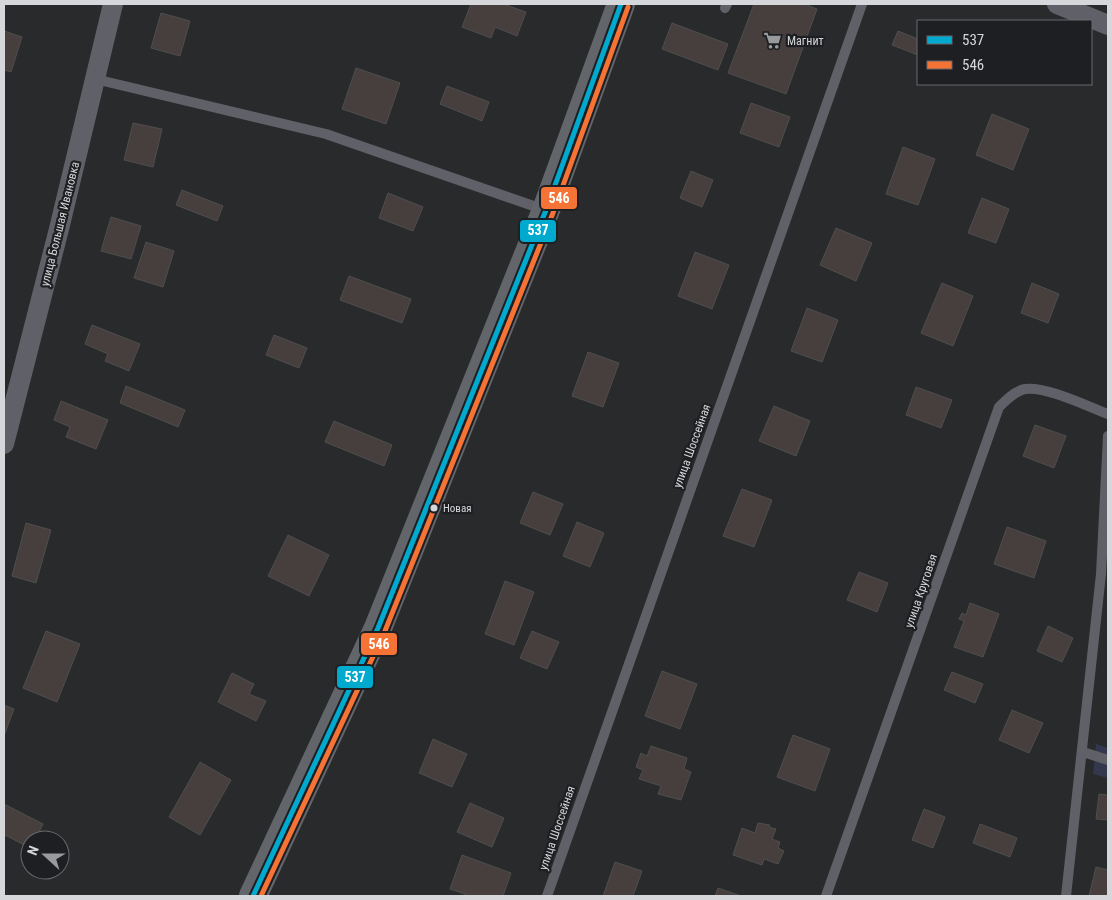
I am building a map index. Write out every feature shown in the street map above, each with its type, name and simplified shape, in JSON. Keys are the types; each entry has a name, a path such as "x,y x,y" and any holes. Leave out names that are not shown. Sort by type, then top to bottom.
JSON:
{"street":[{"name":"улица Большая Ивановка","path":"4,444 59,229 113,4"},
{"path":"253,896 378,628 546,210 621,4"},
{"path":"1057,4 1108,25"}],"lane":[{"name":"улица Шоссейная","path":"547,896 862,4"},
{"path":"95,79 326,134 546,210"},
{"name":"улица Круговая","path":"826,896 999,407 1011,396 1024,389 1043,390 1108,414"},
{"path":"1066,896 1105,544 1108,436"},
{"path":"1082,752 1108,760"}],"shaded area":[{"path":"1096,744 1108,748 1108,778 1093,774"}],"building":[{"path":"471,4 503,4 526,12 517,36 495,27 491,38 462,27"},
{"name":"Магнит","path":"754,4 804,4 817,9 786,94 728,73"},
{"path":"161,13 190,21 180,56 151,48"},
{"path":"672,23 728,44 718,70 662,49"},
{"path":"4,31 22,37 11,72 4,70"},
{"path":"898,31 917,39 917,55 892,45"},
{"path":"356,68 400,83 386,124 342,109"},
{"path":"447,86 489,102 482,121 440,104"},
{"path":"751,103 790,117 779,147 740,133"},
{"path":"992,114 1029,129 1013,170 976,155"},
{"path":"133,123 162,129 153,167 124,160"},
{"path":"903,147 935,159 918,205 886,194"},
{"path":"691,171 713,180 702,207 680,198"},
{"path":"182,190 223,206 217,221 176,205"},
{"path":"388,193 423,207 413,231 379,218"},
{"path":"982,198 1009,209 996,243 968,233"},
{"path":"111,217 141,226 131,259 101,251"},
{"path":"836,228 872,243 856,281 820,265"},
{"path":"146,242 174,251 163,287 134,278"},
{"path":"695,252 729,265 712,309 678,296"},
{"path":"349,276 411,299 402,323 340,300"},
{"path":"942,283 973,296 953,346 921,333"},
{"path":"1032,283 1059,294 1048,323 1021,313"},
{"path":"807,308 838,320 822,362 791,351"},
{"path":"92,325 140,344 129,371 105,361 108,354 85,344"},
{"path":"274,335 307,348 299,368 266,355"},
{"path":"588,352 619,363 603,407 572,396"},
{"path":"126,386 185,410 178,427 120,403"},
{"path":"916,387 952,400 941,428 906,415"},
{"path":"61,401 108,420 96,449 66,437 70,427 54,420"},
{"path":"774,406 810,421 796,456 759,441"},
{"path":"334,421 392,445 384,466 325,442"},
{"path":"1035,425 1066,436 1054,468 1023,456"},
{"path":"742,489 772,500 754,547 723,536"},
{"path":"533,492 563,504 550,535 520,523"},
{"path":"577,522 604,533 590,567 563,556"},
{"path":"26,523 51,530 36,583 12,576"},
{"path":"1007,527 1046,541 1034,578 994,564"},
{"path":"288,535 329,555 309,596 268,576"},
{"path":"859,572 888,583 877,612 847,600"},
{"path":"505,581 534,592 514,645 485,634"},
{"path":"970,603 999,614 983,657 954,647 964,621 959,619 962,613 966,615"},
{"path":"1048,626 1073,638 1062,662 1037,651"},
{"path":"46,631 80,644 57,702 23,688"},
{"path":"532,631 559,642 547,669 520,658"},
{"path":"662,671 697,684 680,729 645,716"},
{"path":"952,672 983,684 975,703 944,690"},
{"path":"232,673 254,684 249,694 266,701 256,721 218,702"},
{"path":"4,705 14,709 4,736"},
{"path":"1012,710 1043,723 1029,753 999,740"},
{"path":"793,735 830,749 815,791 777,777"},
{"path":"433,739 467,754 452,787 419,773"},
{"path":"651,746 687,758 684,769 691,772 681,800 658,794 661,786 639,779 643,770 636,767 641,753 647,756"},
{"path":"200,762 231,780 200,835 169,817"},
{"path":"1099,794 1108,795 1108,820 1096,819"},
{"path":"470,803 504,818 492,847 457,832"},
{"path":"4,804 43,824 40,830 20,830 20,843 5,835 4,839"},
{"path":"924,809 945,817 933,848 912,840"},
{"path":"758,823 770,825 769,827 776,829 772,839 780,842 778,848 784,851 778,864 764,859 762,865 733,855 742,828 755,833"},
{"path":"980,824 1017,838 1010,857 973,843"},
{"path":"462,855 511,873 503,896 464,896 465,894 450,889"},
{"path":"615,862 642,871 633,896 603,896"},
{"path":"1096,867 1108,870 1108,896 1089,896"},
{"path":"718,888 741,896 715,896"}],"transit line":[{"name":"537","path":"253,896 378,628 546,210 621,4"},
{"name":"546","path":"261,896 385,631 553,213 628,7"}],"place":[{"name":"Магнит","path":"773,41"},
{"name":"Новая","path":"434,508"}]}
